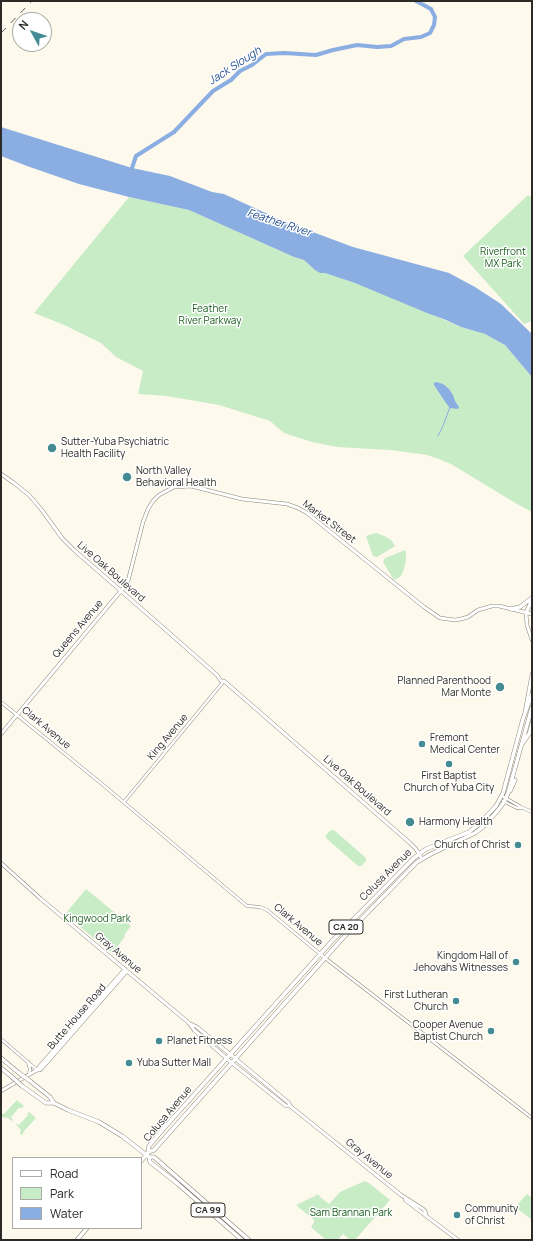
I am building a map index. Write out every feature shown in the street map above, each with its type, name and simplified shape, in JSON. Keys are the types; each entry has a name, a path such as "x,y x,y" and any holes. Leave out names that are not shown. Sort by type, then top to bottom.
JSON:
{"highway":[{"path":"511,609 520,607 532,599"},
{"path":"526,613 532,599"},
{"name":"Colusa Avenue","path":"148,1154 149,1146 227,1058 364,908 419,853 472,830 493,810 501,798 523,719 532,694"},
{"name":"Colusa Avenue","path":"148,1154 154,1150 362,918 422,859 480,829 505,801 532,707"},
{"path":"522,744 529,734"},
{"path":"508,793 516,780"},
{"path":"447,846 449,840"},
{"name":"CA 99","path":"1,1058 50,1097 54,1103"},
{"name":"CA 99","path":"1,1068 22,1086 46,1103 54,1103 104,1125 154,1157 249,1240"},
{"name":"CA 99","path":"148,1154 150,1162 178,1184 242,1240"},
{"name":"CA 20","path":"142,1160 148,1154"},
{"path":"77,1240 86,1229"}],"main road":[{"name":"Live Oak Boulevard","path":"1,474 29,496 69,545 217,675 223,678 224,682 408,841 416,849 422,859"},
{"name":"Market Street","path":"143,522 148,508 156,497 169,489 179,486 196,487 242,499 289,504 306,512 435,614 446,619 455,620 468,617 485,607 499,606 511,609"},
{"name":"Queens Avenue","path":"1,734 128,581 143,522"},
{"path":"511,609 532,614"},
{"path":"526,613 526,621 532,640"},
{"path":"523,719 532,674"},
{"path":"529,734 532,723"},
{"name":"Gray Avenue","path":"1,863 41,899 189,1023 197,1027 231,1054 290,1106 401,1195 425,1211 426,1214 458,1240"},
{"name":"Butte House Road","path":"1,1091 40,1070 126,970"},
{"name":"Gray Avenue","path":"189,1023 194,1030 232,1063 286,1106 290,1106"}],"street":[{"name":"King Avenue","path":"124,802 224,682"},
{"name":"Clark Avenue","path":"1,702 18,714 247,906 265,909 325,958 532,1118"},
{"path":"501,798 532,812"},
{"path":"1,1039 38,1070"},
{"path":"26,1060 30,1067 29,1075"}],"green space":[{"name":"Riverfront MX Park","path":"528,195 532,198 532,321 524,324 463,256"},
{"name":"Feather River Parkway","path":"129,197 189,210 294,257 304,260 320,273 325,273 372,289 461,327 485,334 505,345 532,377 532,512 451,464 427,455 391,450 337,447 312,442 284,433 270,421 219,405 167,396 138,394 143,371 116,357 101,343 62,324 34,313"},
{"path":"376,533 388,538 395,546 377,557 373,556 366,536"},
{"path":"405,550 406,561 403,572 400,577 394,580 383,562 385,558"},
{"path":"331,830 334,830 366,858 366,861 361,866 358,866 326,838 326,835"},
{"name":"Kingwood Park","path":"86,889 131,926 112,953 66,915 66,913"},
{"path":"17,1100 24,1106 19,1108 11,1117 14,1122 6,1117 2,1117 2,1114 4,1114"},
{"path":"29,1112 36,1118 21,1135 21,1130 15,1123 19,1125"},
{"name":"Sam Brannan Park","path":"365,1181 390,1200 355,1240 350,1240 343,1234 338,1240 326,1240 311,1227 314,1220 296,1205 319,1194 319,1196 329,1204 340,1192"},
{"path":"527,1194 532,1198 532,1220 515,1207"}],"water":[{"name":"Feather River","path":"1,127 132,168 170,176 212,192 224,194 283,221 353,247 449,273 475,287 501,304 532,334 532,377 505,345 485,334 461,327 355,283 325,273 320,273 304,260 294,257 189,210 79,184 1,156"},
{"path":"436,382 443,384 449,389 459,407 458,409 450,408 434,385"}],"waterway":[{"name":"Jack Slough","path":"132,168 136,156 174,132 213,91 231,80 240,71 252,65 266,54 284,53 316,55 357,45 377,47 391,46 404,39 421,37 430,33 434,25 435,17 431,9 416,1"},
{"path":"438,436 450,407"}],"railway":[{"path":"1,33 32,1"}],"place":[{"name":"Sutter-Yuba Psychiatric Health Facility","path":"52,448"},
{"name":"North Valley Behavioral Health","path":"127,477"},
{"name":"Planned Parenthood Mar Monte","path":"500,687"},
{"name":"Fremont Medical Center","path":"422,744"},
{"name":"First Baptist Church of Yuba City","path":"449,764"},
{"name":"Harmony Health","path":"410,822"},
{"name":"Church of Christ","path":"518,845"},
{"name":"Kingdom Hall of Jehovahs Witnesses","path":"516,962"},
{"name":"First Lutheran Church","path":"456,1001"},
{"name":"Cooper Avenue Baptist Church","path":"491,1031"},
{"name":"Planet Fitness","path":"159,1041"},
{"name":"Yuba Sutter Mall","path":"129,1063"},
{"name":"Community of Christ","path":"457,1215"}]}
